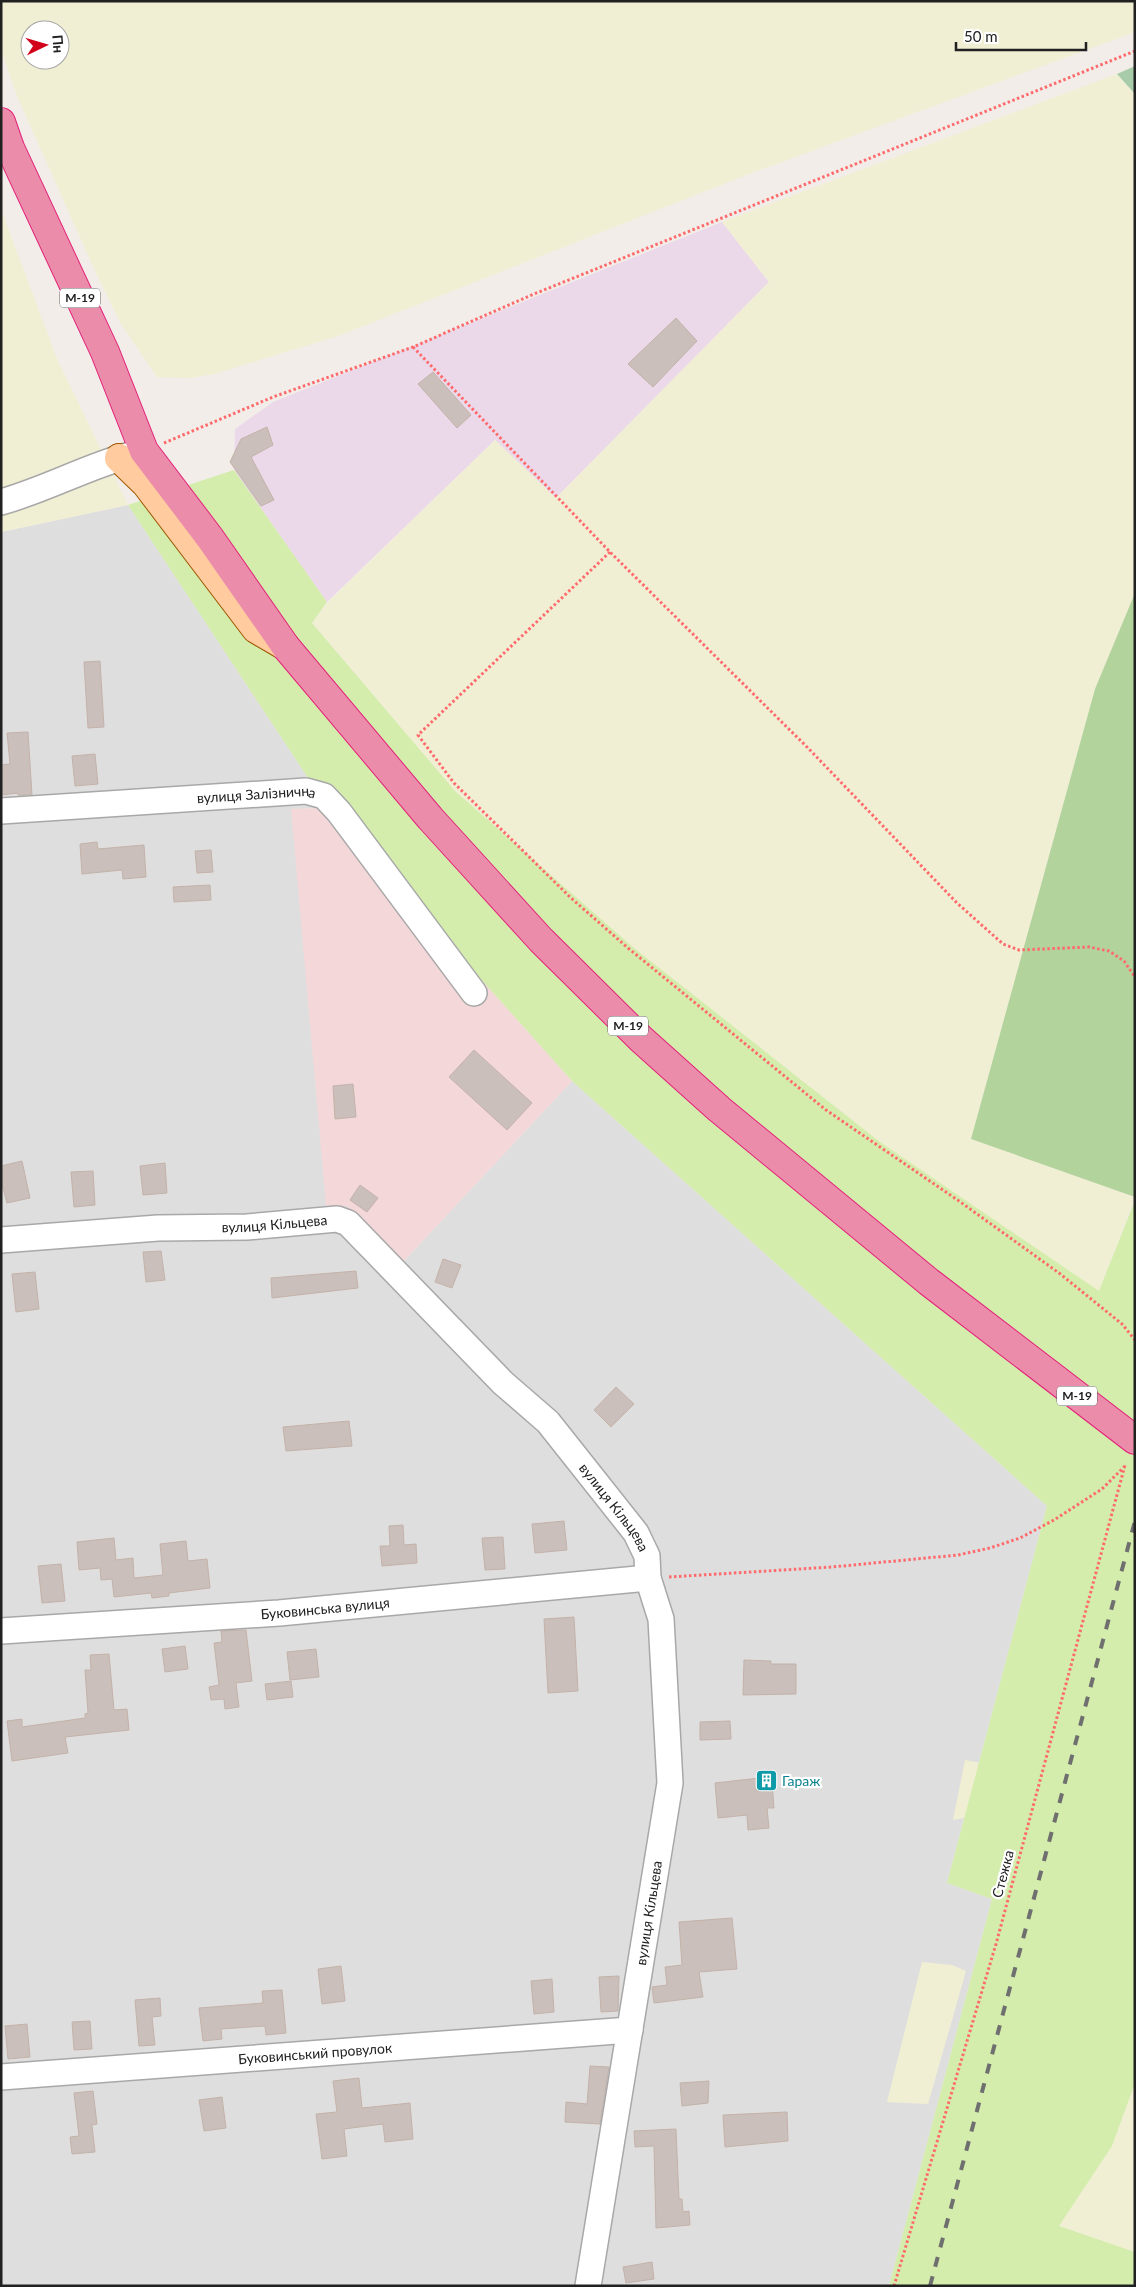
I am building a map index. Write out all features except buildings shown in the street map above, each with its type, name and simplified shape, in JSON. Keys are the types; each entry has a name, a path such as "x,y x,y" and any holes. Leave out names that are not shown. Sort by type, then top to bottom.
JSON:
{"highway":[{"name":"М-19","path":"1,122 10,148 105,352 131,454 210,538 286,647 430,818 541,940 642,1039 719,1109 834,1206 1020,1353 1132,1448"}],"street":[{"path":"1,502 25,495 131,454"},
{"name":"вулиця Залізнична","path":"1,811 306,791 324,796 339,812 474,992"},
{"name":"вулиця Кільцева","path":"1,1240 158,1228 247,1227 337,1219 348,1223 503,1383 548,1422 636,1533 647,1556 648,1578 661,1619 670,1783 588,2286"},
{"name":"Буковинська вулиця","path":"1,1631 279,1613 648,1578"},
{"name":"Буковинський провулок","path":"1,2077 630,2030"}],"path":[{"path":"131,454 273,397 413,346 534,294 1135,51"},
{"path":"413,346 610,552 808,748 957,903 1003,944 1019,950 1088,946 1109,951 1124,961 1135,977"},
{"path":"610,552 418,735 454,783 571,898 628,948 826,1110 959,1201 1059,1273 1122,1324 1135,1340"},
{"name":"Стежка","path":"894,2286 996,1944 1132,1448"},
{"path":"648,1578 832,1567 958,1555 982,1550 1020,1538 1054,1520 1102,1489 1126,1465"}],"shaded area":[{"path":"1,1 1135,1 1135,32 749,174 338,336 214,374 190,378 157,377 121,324 95,271 17,96 1,50"},
{"path":"1117,74 1135,94 1135,593 1095,689 971,1139 1135,1197 1099,1292 880,1142 634,948 455,791 312,623 328,602 495,440 556,498 769,282 722,222"},
{"path":"1,209 57,359 128,505 1,532"},
{"path":"722,222 769,282 555,499 495,440 327,602 234,470 235,429 273,402"},
{"path":"128,505 328,808 292,809 347,1206 403,1262 572,1081 1047,1506 947,1883 992,1899 889,2286 1,2286 1,532"},
{"path":"328,808 572,1081 403,1262 347,1206 326,1206 291,809"},
{"path":"965,1760 987,1764 975,1816 953,1820"},
{"path":"922,1962 952,1965 966,1971 928,2104 887,2102"},
{"path":"1135,2083 1135,2252 1059,2226 1112,2146"}],"green space":[{"path":"1135,66 1135,94 1117,74"},
{"path":"234,470 327,602 312,623 455,791 634,948 880,1142 1099,1291 1135,1200 1135,2083 1112,2146 1059,2226 1135,2252 1135,2286 889,2286 992,1899 947,1883 1047,1506 572,1081 328,808 128,505"},
{"path":"1135,593 1135,1197 971,1139 1095,689"}],"railway":[{"path":"930,2286 1135,1521"}],"place":[{"name":"Гараж","path":"766,1781"}]}
